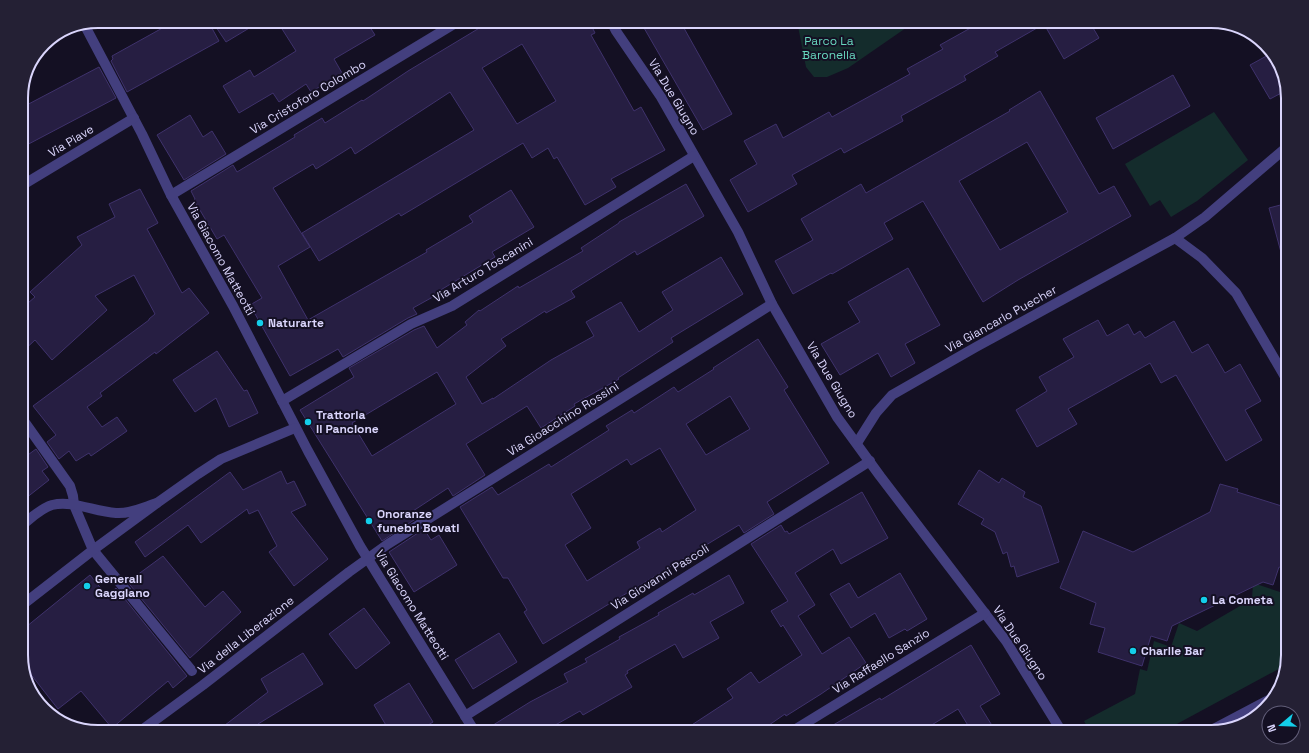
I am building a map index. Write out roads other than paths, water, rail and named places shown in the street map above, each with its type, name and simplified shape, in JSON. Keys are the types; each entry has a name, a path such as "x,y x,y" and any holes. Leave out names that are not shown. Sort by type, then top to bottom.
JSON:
{"street":[{"name":"Via Cristoforo Colombo","path":"171,195 444,28"},
{"name":"Via Due Giugno","path":"614,28 661,97 738,232 772,304 837,417 1006,641 1058,725"},
{"name":"Via Giacomo Matteotti","path":"87,29 134,118 171,195 233,306 295,428 368,558 471,725"},
{"name":"Via Piave","path":"28,182 134,118"},
{"name":"Via Giancarlo Puecher","path":"857,443 876,413 892,396 976,347 1175,238 1205,217 1281,152"},
{"name":"Via Arturo Toscanini","path":"282,401 411,324 452,306 694,156"},
{"path":"1175,238 1202,258 1236,293 1281,370"},
{"name":"Via Gioacchino Rossini","path":"368,558 388,544 772,304"},
{"path":"28,427 70,486 74,506 93,550 192,672"},
{"path":"28,601 93,550 198,474 222,459 295,428"},
{"name":"Via Giovanni Pascoli","path":"465,716 870,461"},
{"path":"28,520 38,512 51,506 64,504 117,513 129,512 157,503"},
{"name":"Via della Liberazione","path":"149,725 368,558"},
{"name":"Via Raffaello Sanzio","path":"802,725 985,613"},
{"path":"1224,724 1263,703"}],"place":[{"name":"Naturarte","path":"260,323"},
{"name":"Trattoria Il Pancione","path":"308,422"},
{"name":"Onoranze funebri Bovati","path":"369,521"},
{"name":"Generali Gaggiano","path":"87,586"},
{"name":"La Cometa","path":"1204,600"},
{"name":"Charlie Bar","path":"1133,651"}],"park label":[{"name":"Parco La Baronella","path":"829,48"}]}
